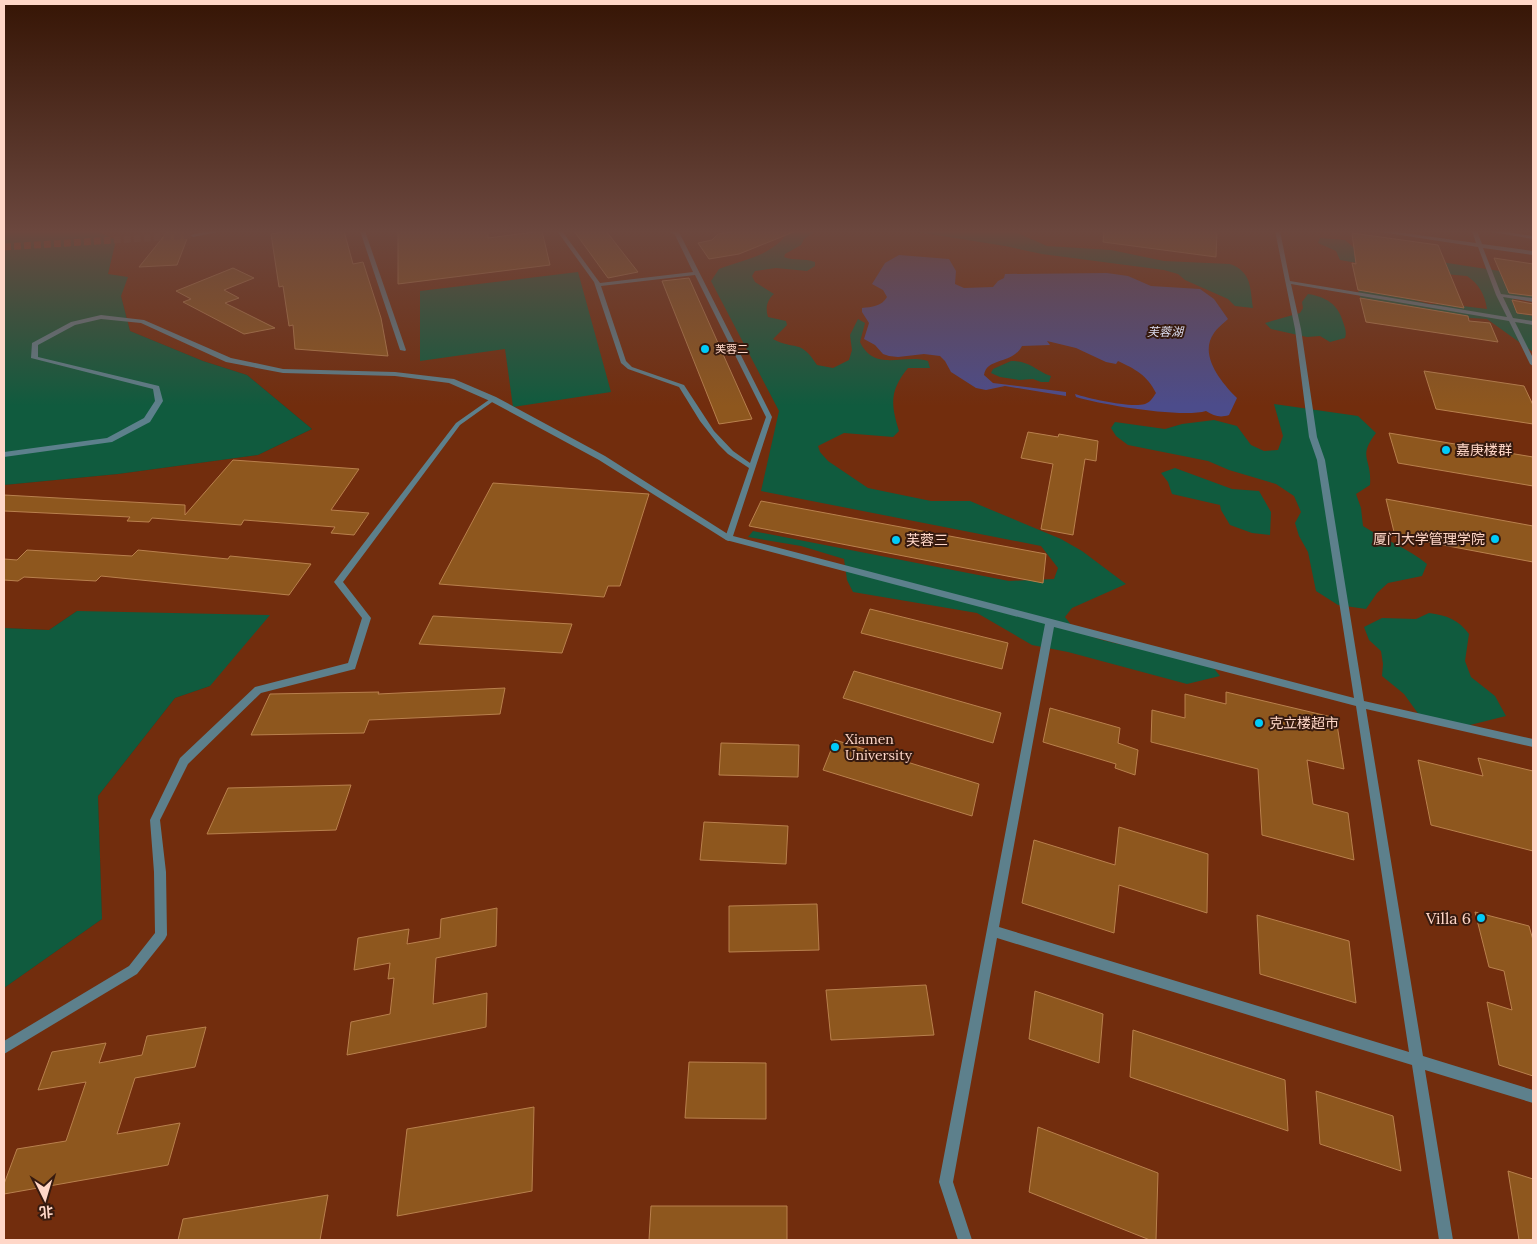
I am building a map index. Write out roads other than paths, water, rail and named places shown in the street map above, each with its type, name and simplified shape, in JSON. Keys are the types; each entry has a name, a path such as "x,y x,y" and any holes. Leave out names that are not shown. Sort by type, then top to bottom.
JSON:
{"street":[{"path":"4,455 109,440 147,420 160,401 156,388 35,358 34,344 73,323 101,317 142,321 229,360 274,370 395,374 452,380 493,399 602,458 729,538"}],"lane":[{"path":"382,289 403,350"},
{"path":"599,289 623,362 630,368 682,386 697,412 729,452 740,461 753,467"},
{"path":"704,289 769,417 729,538 1361,704 1533,743"},
{"path":"1290,289 1298,329 1314,437 1321,460 1446,1240"},
{"path":"1331,289 1533,323"},
{"path":"1497,289 1533,364"},
{"path":"1499,295 1533,300"},
{"path":"4,1048 133,970 161,935 160,872 155,820 184,761 258,690 352,666 367,618 338,582 458,424 493,399"},
{"path":"965,1240 946,1182 1050,622"},
{"path":"992,931 1533,1096"}],"water":[{"name":"芙蓉湖","path":"881,289 1200,289 1214,299 1228,319 1218,328 1210,341 1210,359 1219,377 1237,398 1229,415 1220,416 1206,411 1179,413 1142,410 1076,397 1075,394 1110,402 1138,405 1149,402 1156,393 1140,373 1118,361 1116,364 1106,362 1076,348 1047,341 1050,345 1022,346 1012,356 986,369 984,375 993,383 1066,392 1066,396 1005,386 986,390 976,388 951,372 940,356 924,354 898,357 889,356 883,354 875,345 864,339 869,323 862,312 862,308 876,306 885,300 887,297"}],"place":[{"name":"芙蓉二","path":"705,349"},
{"name":"嘉庚楼群","path":"1446,450"},
{"name":"厦门大学管理学院","path":"1495,539"},
{"name":"芙蓉三","path":"896,540"},
{"name":"克立楼超市","path":"1259,723"},
{"name":"Xiamen University","path":"835,747"},
{"name":"Villa 6","path":"1481,918"}]}
